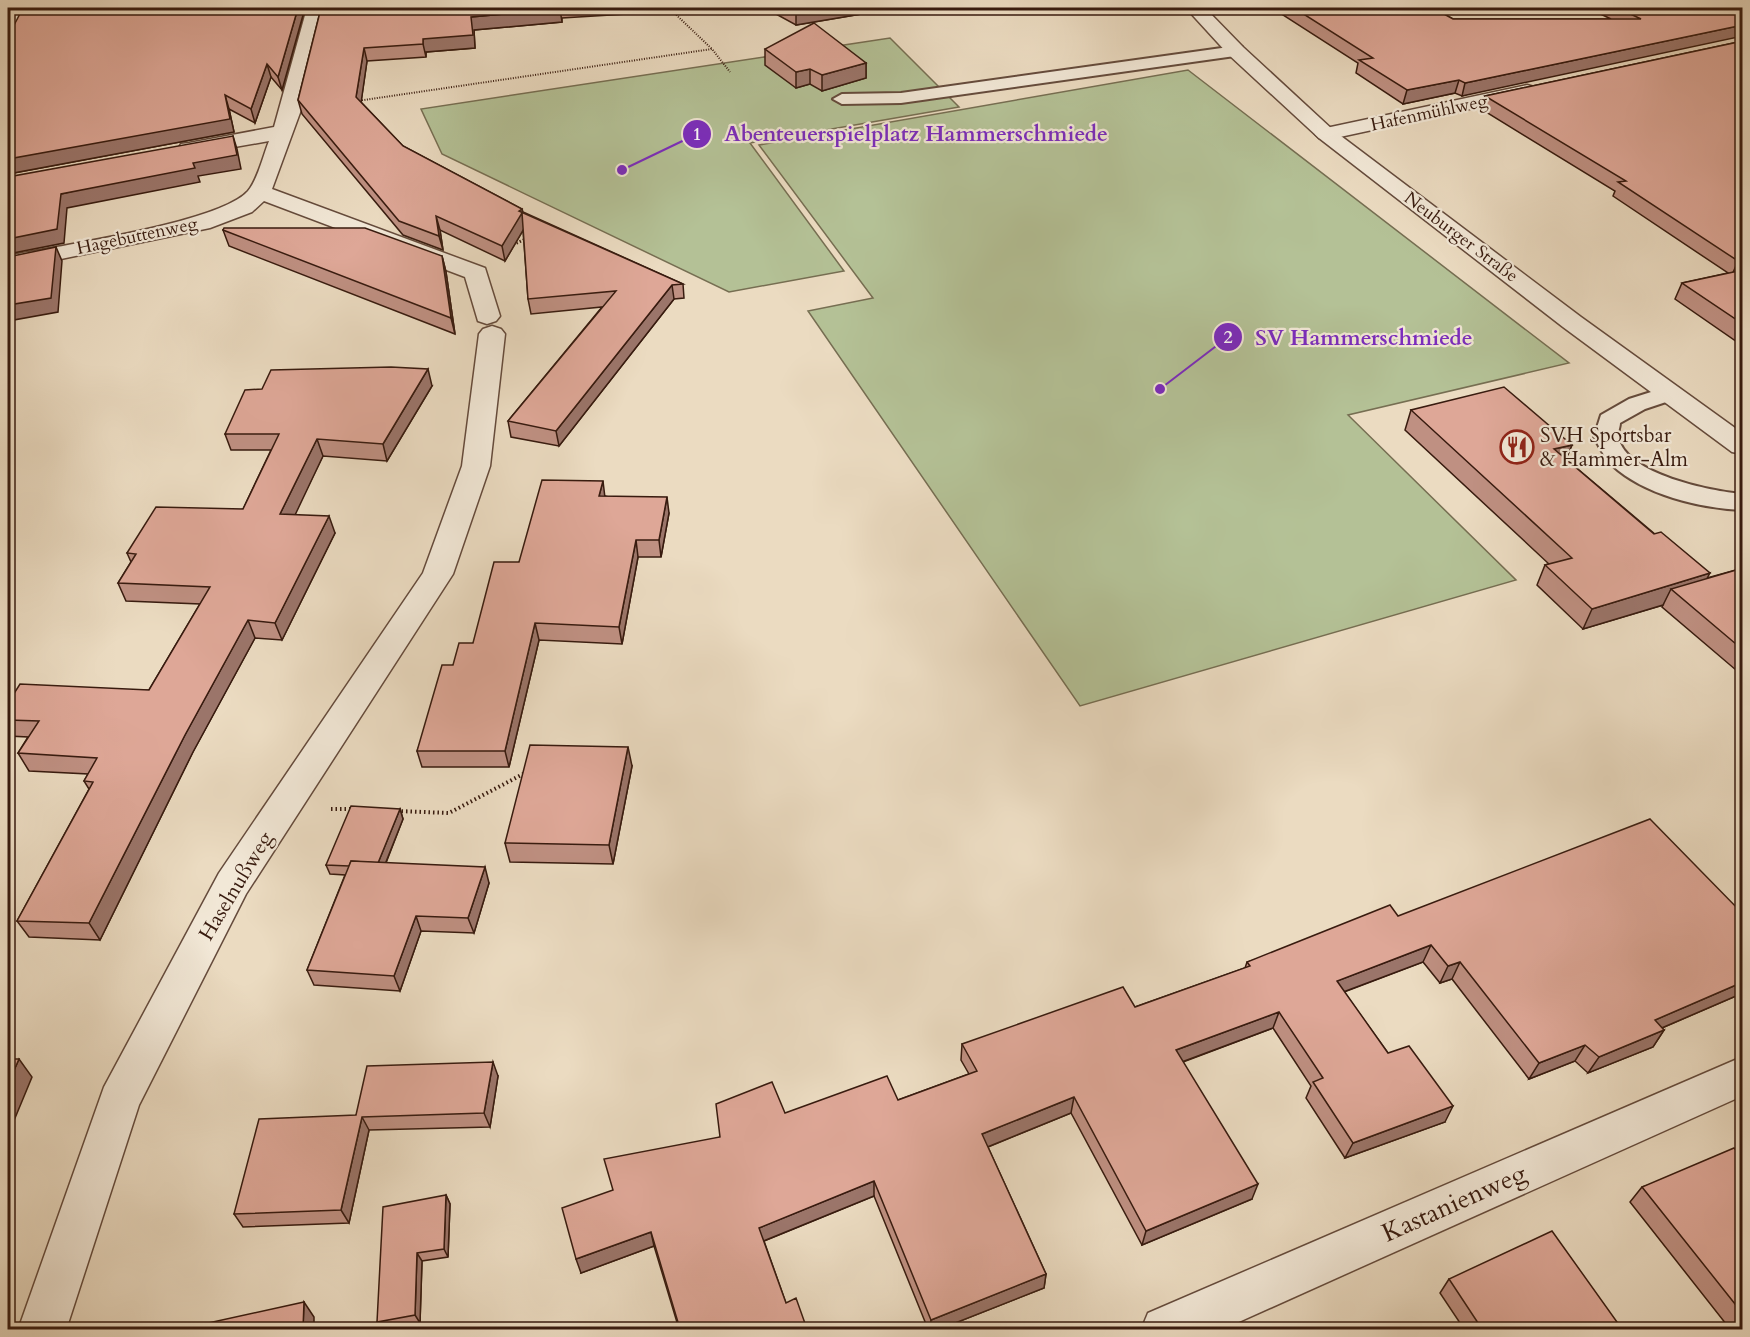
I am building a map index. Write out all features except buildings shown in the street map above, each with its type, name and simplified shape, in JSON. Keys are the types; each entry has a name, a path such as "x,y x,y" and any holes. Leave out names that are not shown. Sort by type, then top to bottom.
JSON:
{"street":[{"path":"8,37 23,8"},
{"path":"316,8 291,110 260,192 464,268"},
{"name":"Neuburger Straße","path":"1195,8 1236,51 1326,134 1743,446"},
{"name":"Hafenmühlweg","path":"1326,134 1541,88"},
{"path":"168,153 282,132"},
{"name":"Hagebuttenweg","path":"8,263 202,223 244,207 260,192"},
{"name":"Haselnußweg","path":"42,1329 119,1101 232,884 438,574 485,462 489,325 476,273 464,268"},
{"name":"Kastanienweg","path":"1165,1329 1743,1076"}],"lane":[{"path":"842,99 901,98 1236,51"},
{"path":"1670,393 1636,404 1609,420 1606,437 1620,459 1654,480 1721,501 1743,502"}],"path":[{"path":"669,8 712,50 730,72"},
{"path":"291,110 712,50"},
{"path":"464,268 537,233"},
{"path":"390,811 449,813 527,772"},
{"path":"284,807 367,810"}],"green space":[{"path":"890,38 959,107 750,143 844,271 729,292 442,154 421,109"},
{"path":"1188,70 1569,363 1348,415 1516,580 1080,706 808,311 873,298 759,145"}],"place":[{"name":"Abenteuerspielplatz Hammerschmiede","path":"622,170"},
{"name":"SV Hammerschmiede","path":"1160,389"},
{"name":"SVH Sportsbar & Hammer-Alm","path":"1517,447"}]}
